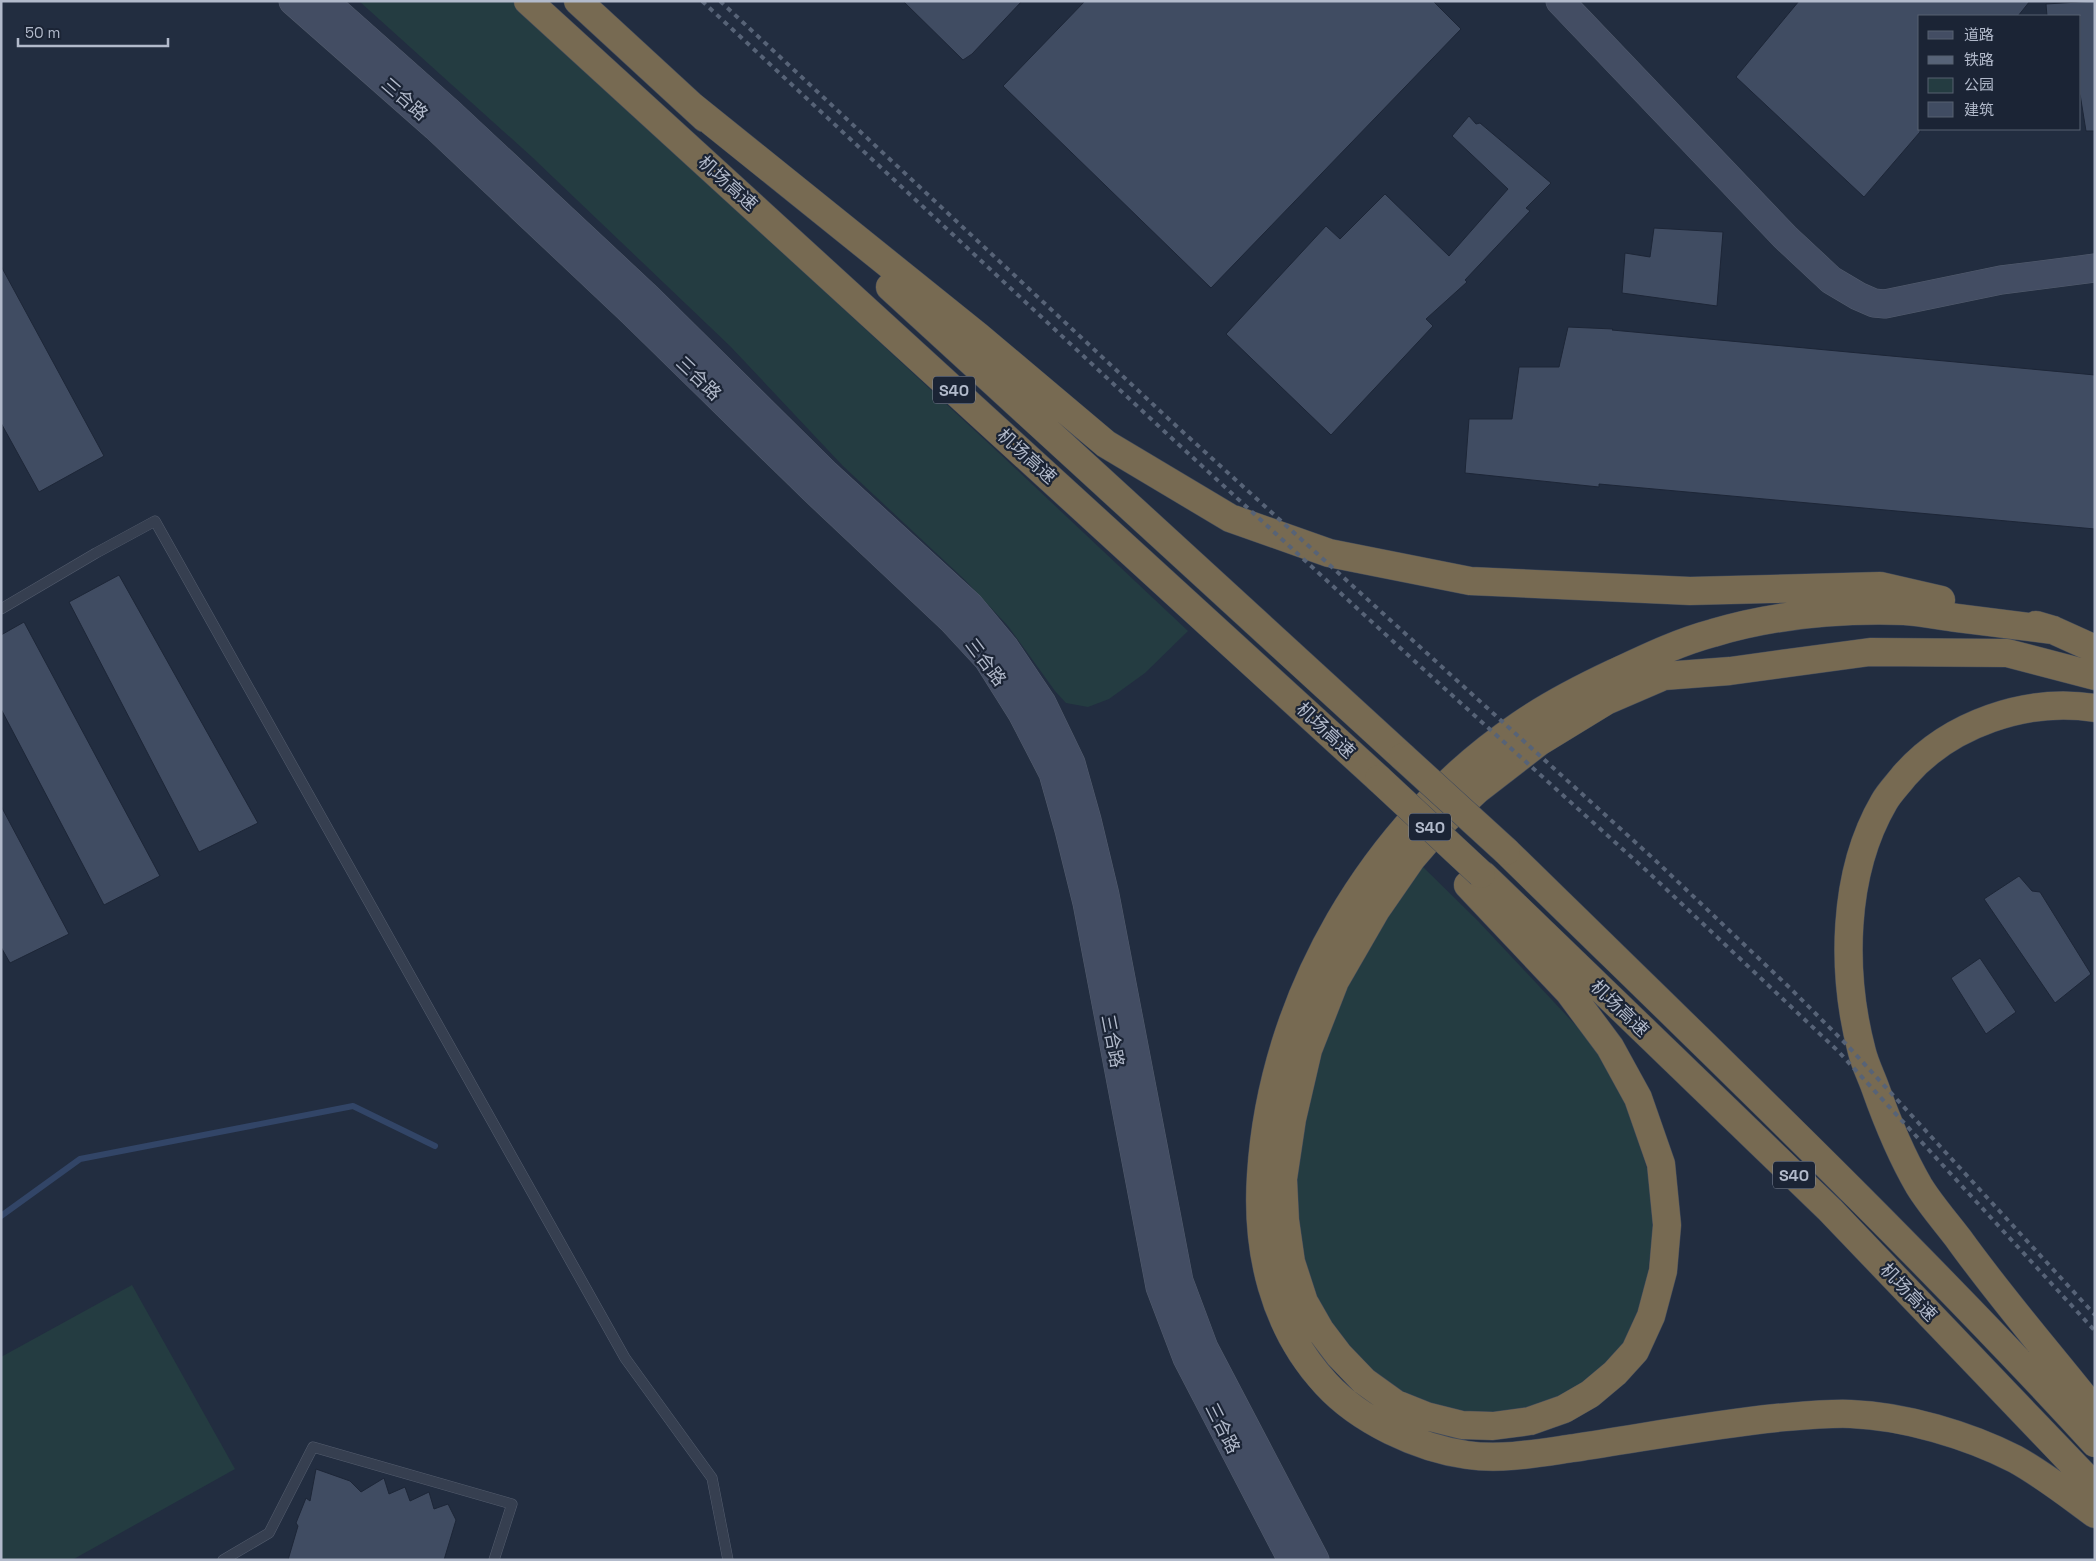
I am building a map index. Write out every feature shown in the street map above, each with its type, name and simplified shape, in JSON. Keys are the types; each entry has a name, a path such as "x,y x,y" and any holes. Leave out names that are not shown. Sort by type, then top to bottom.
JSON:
{"highway":[{"name":"机场高速","path":"528,1 1379,779 1475,880 1830,1210 2095,1488"},
{"name":"机场高速","path":"578,1 1506,851 1832,1170 2047,1390 2095,1443"},
{"path":"692,106 978,337 1106,444 1230,518 1329,553 1470,581 1690,591 1880,586 1974,607 2053,630 2095,648"},
{"path":"2053,630 1907,611 1836,611 1713,632 1652,654 1580,689 1521,724 1475,759 1428,803 1390,845 1362,884 1327,942 1297,1011 1276,1081 1263,1141 1260,1194 1261,1241 1269,1280 1286,1326 1306,1361 1328,1387 1355,1410 1386,1429 1421,1442 1466,1455 1499,1456 1543,1452 1743,1421 1811,1415 1851,1414 1886,1418 1931,1428 1972,1441 2013,1458 2050,1480 2095,1514"},
{"path":"1475,880 1569,992 1610,1047 1638,1098 1661,1164 1667,1225 1663,1271 1651,1316 1635,1351 1615,1373 1590,1394 1564,1409 1530,1421 1494,1426 1462,1424 1426,1416 1396,1404 1364,1381 1339,1355 1320,1330 1304,1302 1291,1262 1285,1220 1283,1179 1292,1119 1308,1050 1335,981 1376,910 1412,858 1444,821 1477,790 1539,742 1606,701 1664,676 1730,671 1870,652 2007,653 2095,676"},
{"path":"2095,708 2083,706 2046,707 2008,713 1968,727 1919,760 1884,800 1863,848 1851,896 1848,943 1853,1002 1862,1053 1890,1129 1920,1187 1988,1279 2095,1411"}],"main road":[{"name":"三合路","path":"293,1 436,127 952,620 988,659 1022,713 1053,773 1069,830 1086,903 1160,1287 1187,1358 1292,1560"},
{"name":"三合路","path":"324,1 449,112 646,297 826,474 970,606 1005,648 1042,703 1071,763 1088,820 1105,895 1179,1281 1204,1348 1316,1560"},
{"path":"1560,1 1785,238 1831,280 1858,296 1874,303 1885,304 2001,280 2095,268"}],"lane":[{"path":"1,609 96,552 155,521 624,1358 712,1478 728,1560"},
{"path":"223,1560 269,1533 313,1447 512,1504 494,1560"}],"green space":[{"path":"359,1 512,1 1188,631 1145,673 1109,699 1088,707 1066,703 1055,691 1008,626 965,580 843,466 730,346 532,157"},
{"path":"1421,865 1478,921 1596,1047 1628,1109 1649,1175 1653,1233 1645,1294 1622,1346 1582,1387 1544,1404 1512,1413 1465,1415 1421,1404 1387,1387 1327,1325 1304,1277 1296,1225 1294,1169 1309,1088 1330,1019 1364,947"},
{"path":"132,1285 235,1469 72,1560 1,1560 1,1357"}],"building":[{"path":"903,1 1022,1 972,54 963,60"},
{"path":"1085,1 1433,1 1461,29 1211,288 1003,86"},
{"path":"1799,1 2030,1 2019,15 1918,15 1918,130 1920,132 1864,197 1736,77"},
{"path":"2095,1 2095,131 2086,131 2081,100 2081,15 2047,15 2046,4"},
{"path":"1469,116 1476,124 1480,123 1551,183 1526,208 1530,211 1465,280 1467,282 1426,319 1433,326 1331,435 1226,334 1326,226 1340,239 1385,194 1449,256 1508,189 1452,136"},
{"path":"1654,228 1723,232 1717,306 1622,293 1625,253 1650,257"},
{"path":"1,266 104,456 39,492 1,423"},
{"path":"1568,327 1613,329 2095,375 2095,529 1599,484 1599,487 1465,473 1469,419 1512,419 1519,367 1559,367"},
{"path":"119,575 258,823 199,852 69,602"},
{"path":"24,622 160,876 104,905 1,709 1,635"},
{"path":"1,806 69,934 10,963 1,947"},
{"path":"2019,876 2032,891 2040,892 2091,974 2055,1003 1984,899"},
{"path":"1980,958 2016,1012 1986,1034 1951,978"},
{"path":"316,1469 350,1481 361,1492 384,1478 389,1494 405,1487 410,1501 429,1492 434,1509 448,1504 456,1520 444,1560 288,1560 298,1526 296,1523 306,1498 310,1501"}],"waterway":[{"path":"1,1216 80,1159 353,1106 435,1146"}],"railway":[{"path":"702,1 1165,432 1648,872 1838,1051 2095,1331"},
{"path":"720,1 1173,423 1656,861 1791,989 1846,1044 2095,1315"}]}
